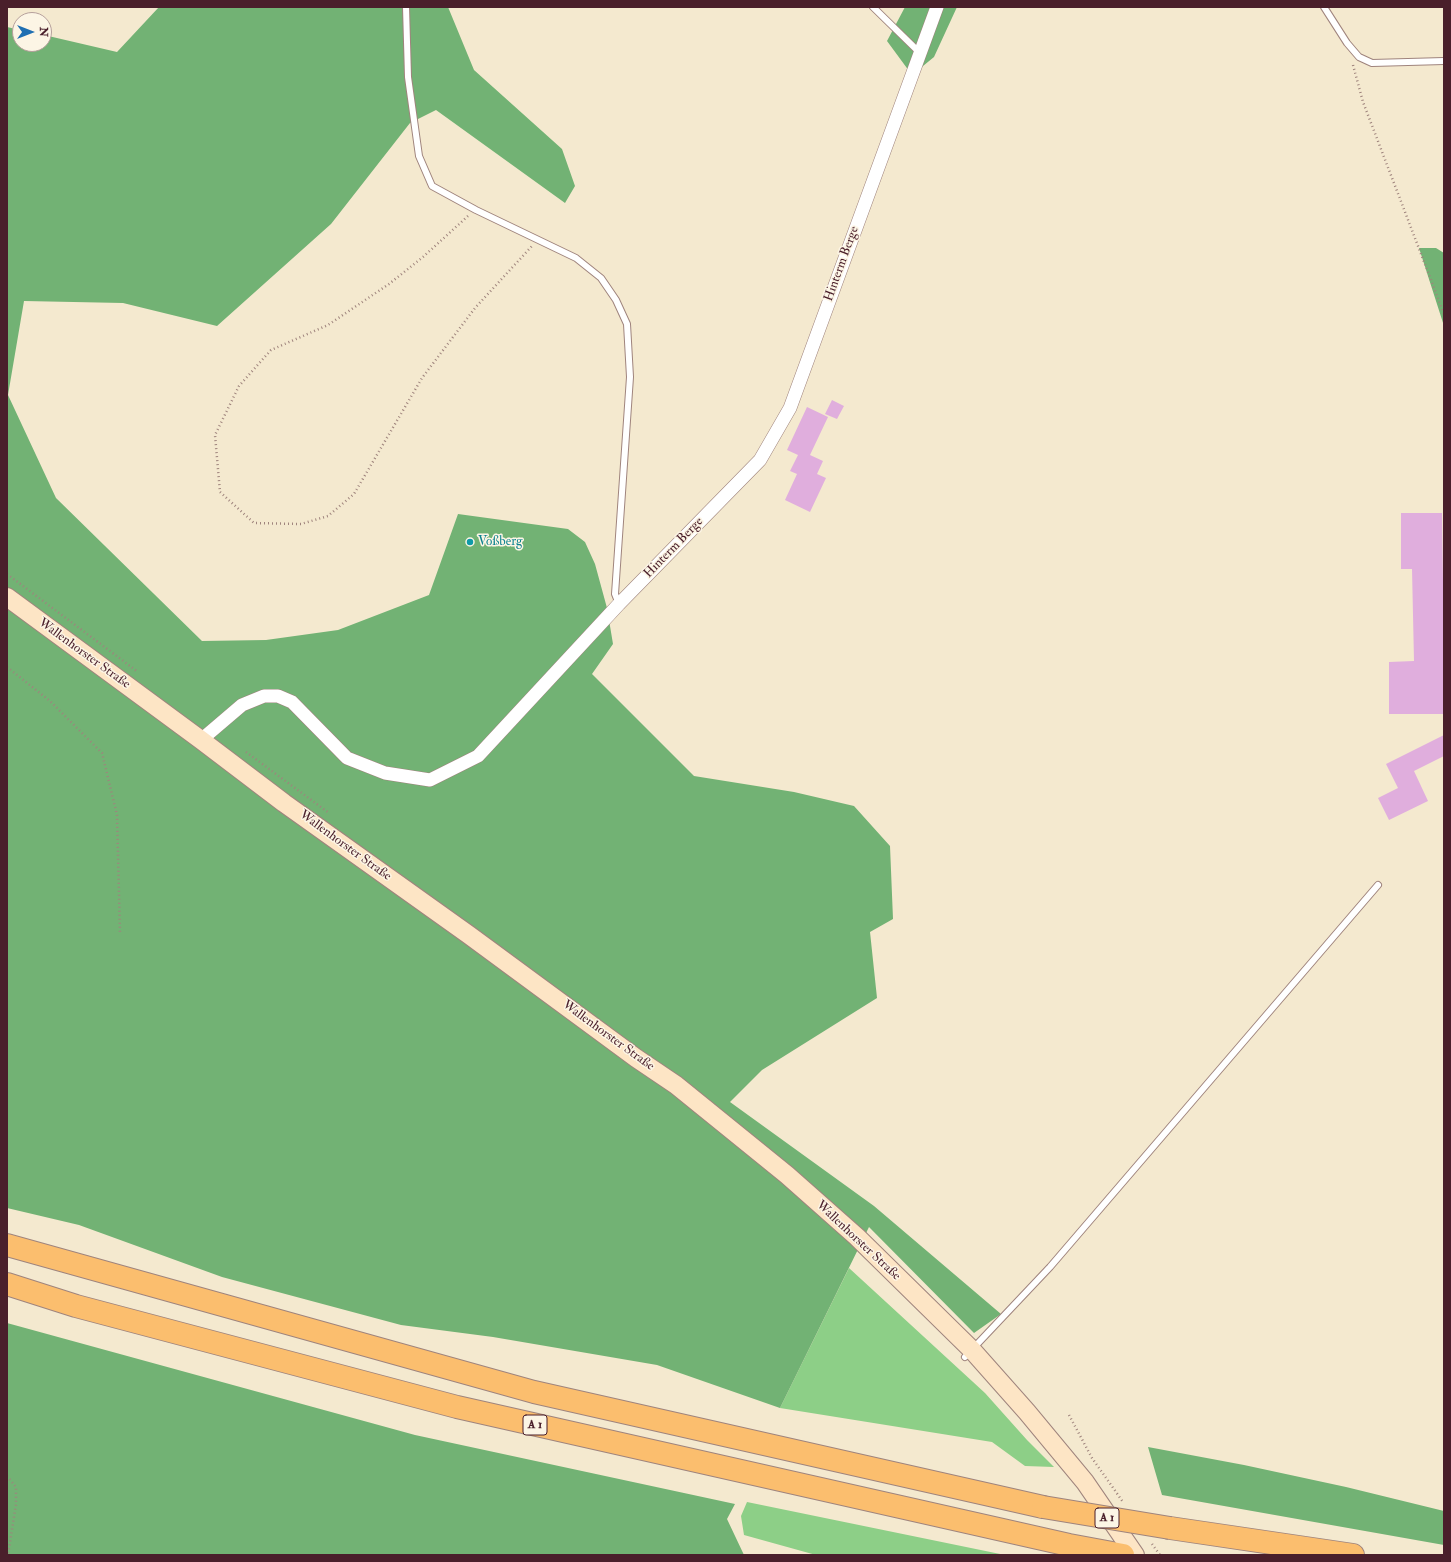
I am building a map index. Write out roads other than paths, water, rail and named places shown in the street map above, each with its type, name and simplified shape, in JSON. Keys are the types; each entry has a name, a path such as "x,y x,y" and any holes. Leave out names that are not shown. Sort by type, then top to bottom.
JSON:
{"highway":[{"name":"A 1","path":"7,1245 534,1392 1043,1507 1170,1528 1353,1555"},
{"name":"A 1","path":"7,1284 76,1306 457,1407 668,1456 1069,1545 1123,1555"}],"main road":[{"name":"Wallenhorster Straße","path":"7,597 284,803 636,1058 676,1084 787,1175 857,1237 1027,1412 1084,1482 1135,1555"}],"street":[{"name":"Hinterm Berge","path":"201,740 242,706 264,696 278,696 292,702 347,758 385,773 430,780 478,756 619,604 760,460 790,408 937,7"}],"lane":[{"path":"406,7 408,77 419,156 432,186 476,210 576,258 601,278 616,300 628,324 630,377 615,594 619,604"},
{"path":"873,7 920,53"},
{"path":"1324,7 1347,43 1359,58 1372,63 1444,61"},
{"path":"969,1354 1050,1267 1378,885"}],"place":[{"name":"Voßberg","path":"470,542"}]}
